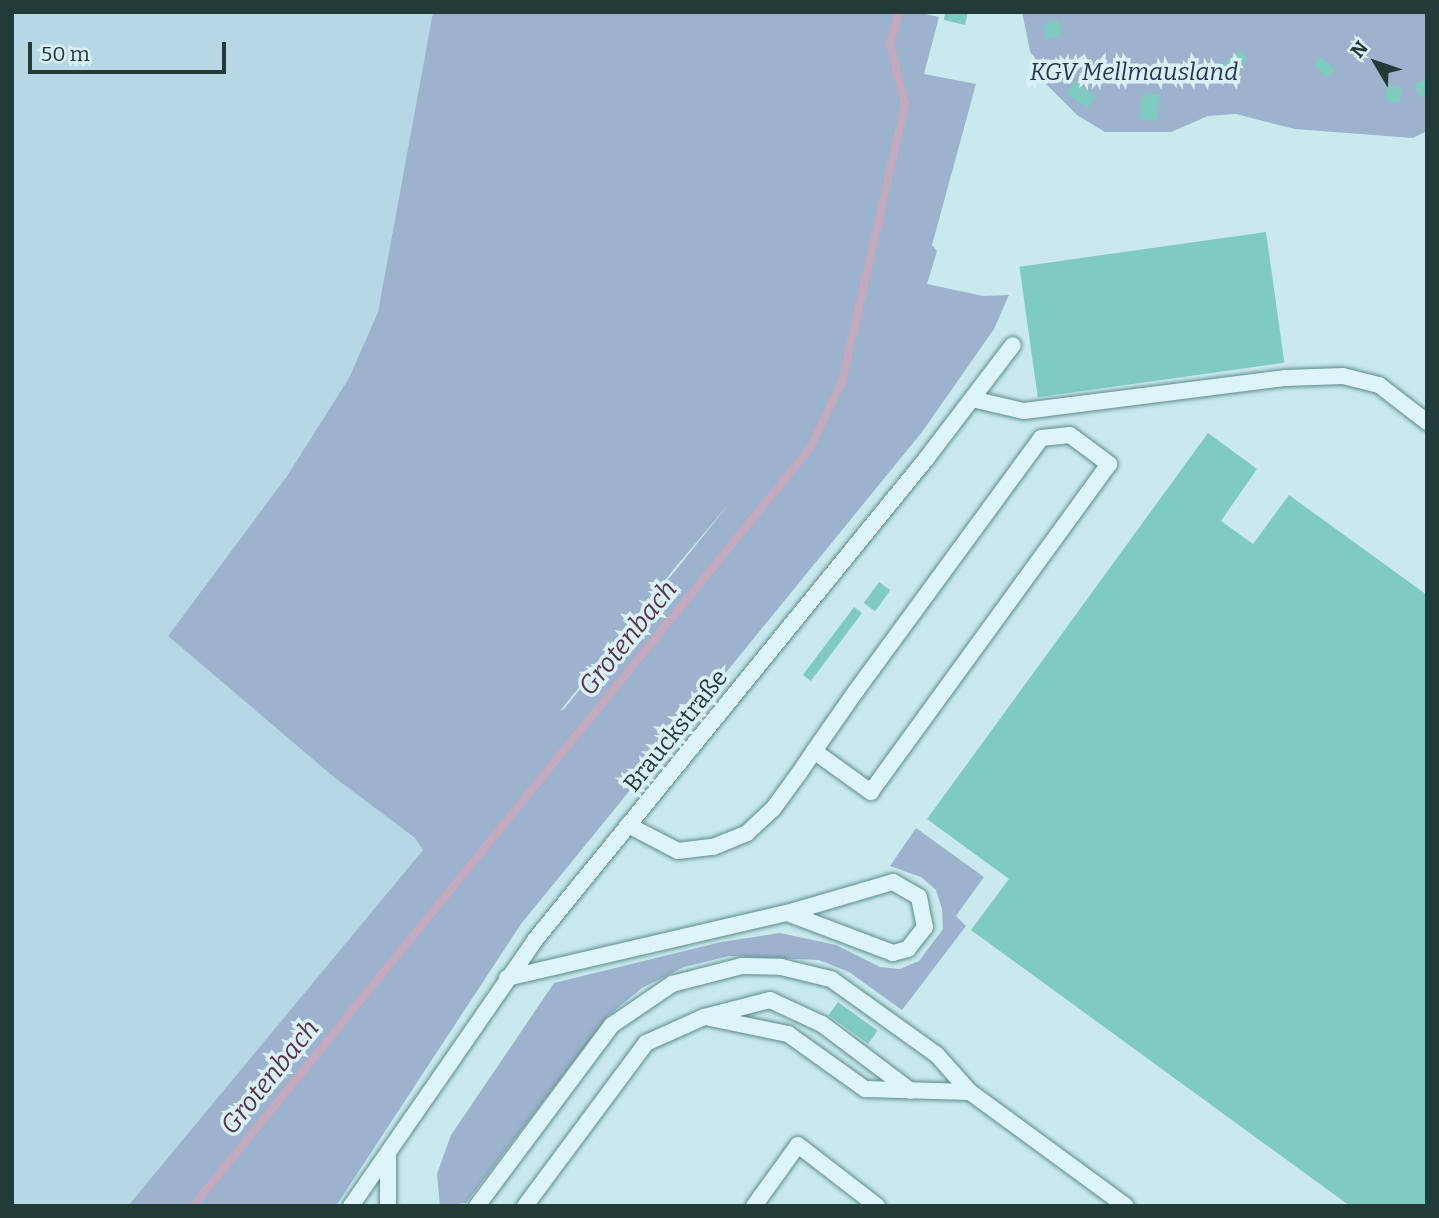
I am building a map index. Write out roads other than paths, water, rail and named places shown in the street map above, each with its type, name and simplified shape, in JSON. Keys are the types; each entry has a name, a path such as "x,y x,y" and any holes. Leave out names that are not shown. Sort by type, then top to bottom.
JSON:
{"lane":[{"name":"Brauckstraße","path":"351,1206 388,1156 507,978 1013,345"},
{"path":"972,398 1024,411 1286,378 1343,376 1379,385 1427,422"},
{"path":"628,825 678,851 729,843 773,809 814,751 1041,438 1070,435 1110,464 872,792 814,751"},
{"path":"507,978 787,913 893,882 919,897 925,927 908,949 893,953 787,913"},
{"path":"477,1206 612,1026 672,984 705,973 742,966 780,967 831,979 937,1055 970,1092 1126,1206"},
{"path":"526,1206 646,1043 704,1017 770,1000 822,1024 911,1091"},
{"path":"704,1017 788,1034 865,1089 970,1092"},
{"path":"754,1206 798,1145 877,1206"},
{"path":"388,1156 388,1206"}],"waterway":[{"name":"Grotenbach","path":"193,1206 810,448 842,382 905,105 890,43 899,12"}],"park label":[{"name":"KGV Mellmausland","path":"1134,73"}]}
